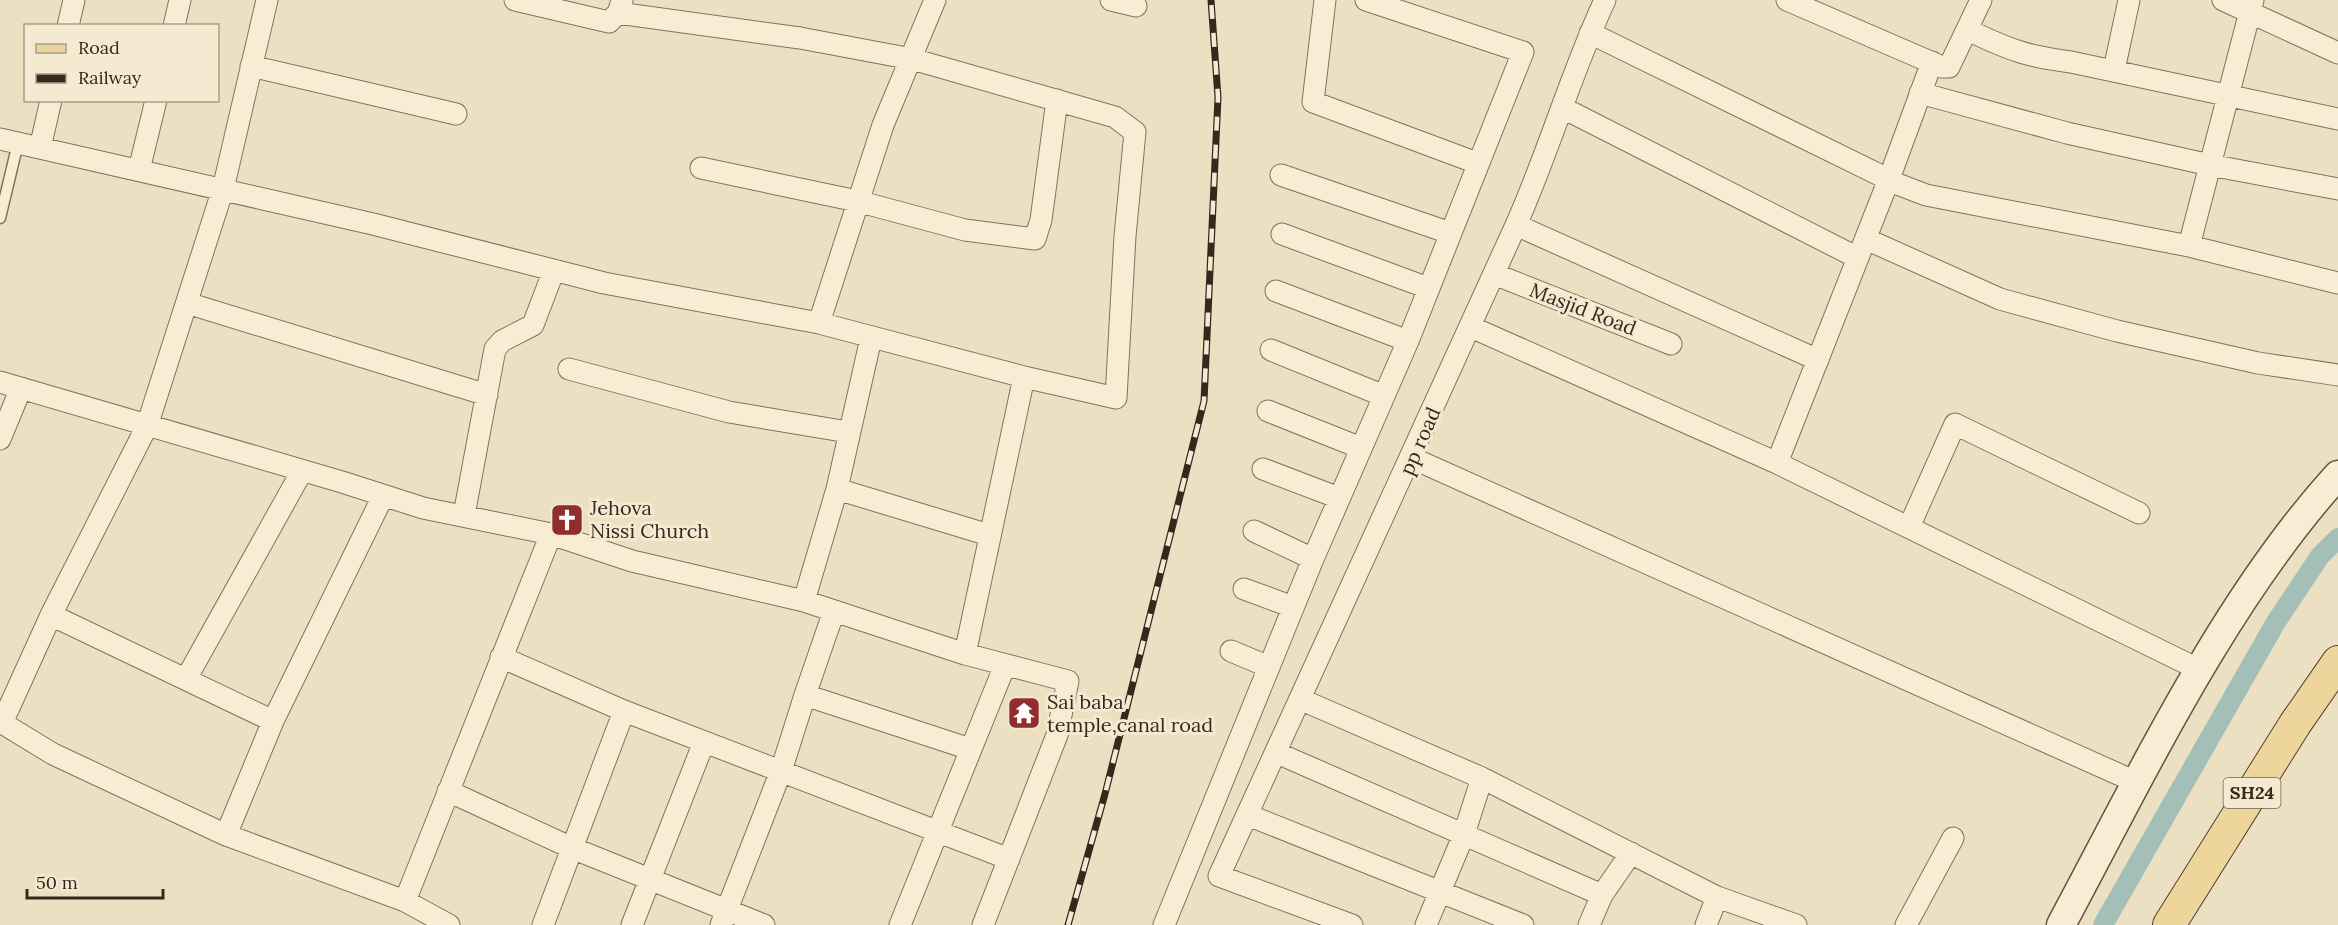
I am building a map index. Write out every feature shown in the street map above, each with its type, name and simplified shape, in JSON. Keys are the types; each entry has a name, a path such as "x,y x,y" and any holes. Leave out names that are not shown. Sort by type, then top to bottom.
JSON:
{"main road":[{"path":"2061,925 2200,670 2277,549 2338,475"},
{"name":"SH24","path":"2169,925 2295,724 2338,662"}],"street":[{"path":"68,24 74,0"},
{"path":"174,24 180,0"},
{"path":"267,0 223,189 147,426 51,615 2,723 53,754 226,835 405,901 449,925"},
{"path":"9,141 223,189 604,283 819,323 1024,377 1116,398 1125,236 1135,132 1115,117 912,58 620,7 609,22 514,0"},
{"path":"819,323 883,126 935,0"},
{"path":"1112,0 1136,6"},
{"path":"1325,0 1312,102 1477,164"},
{"path":"1164,925 1313,559 1408,341 1522,52 1366,0"},
{"name":"pp road","path":"1352,925 1219,876 1302,700 1516,225 1542,165 1590,33 1605,0"},
{"path":"1787,0 1932,62 1949,67 1981,0"},
{"path":"2114,70 2129,0"},
{"path":"2223,0 2251,6 2338,54"},
{"path":"2189,246 2251,6"},
{"path":"1968,30 2014,52 2114,70 2338,119"},
{"path":"1590,33 1926,195 2189,246 2338,283"},
{"path":"1777,463 1889,179 1932,62"},
{"path":"252,66 456,114"},
{"path":"1920,93 2067,133 2210,165 2338,189"},
{"path":"701,168 857,201 965,230 1035,239 1041,220 1057,100"},
{"path":"40,148 51,102"},
{"path":"140,170 156,102"},
{"path":"1563,108 1862,248 2000,299 2117,331 2258,363 2338,375"},
{"path":"1281,175 1450,233"},
{"path":"1516,225 1818,360"},
{"path":"1282,234 1428,288"},
{"path":"464,515 495,349 502,340 532,325 554,270"},
{"name":"Masjid Road","path":"1494,274 1671,344"},
{"path":"1276,291 1408,341"},
{"path":"187,303 487,395"},
{"path":"1471,327 1777,463 2200,670"},
{"path":"804,601 837,489 871,338"},
{"path":"1272,350 1384,396"},
{"path":"569,369 729,412 848,432"},
{"path":"965,654 1024,377"},
{"path":"0,382 423,508 551,534 632,561 804,601 965,654 1068,681 1057,735 983,925"},
{"path":"0,439 21,388"},
{"path":"1268,411 1361,448"},
{"path":"1909,528 1955,424 2139,513"},
{"path":"1412,458 2138,783"},
{"path":"1263,469 1339,498"},
{"path":"186,679 302,471"},
{"path":"837,489 989,535"},
{"path":"226,835 273,721 383,495"},
{"path":"1254,531 1313,559"},
{"path":"405,901 551,534"},
{"path":"1244,589 1293,607"},
{"path":"725,918 781,771 834,611"},
{"path":"51,615 273,721"},
{"path":"1231,651 1269,667"},
{"path":"501,657 624,711 1009,859"},
{"path":"900,925 936,831 1005,665"},
{"path":"805,694 970,748"},
{"path":"1302,700 1482,778 1718,897 1796,925"},
{"path":"543,925 624,711"},
{"path":"632,925 704,742"},
{"path":"1277,753 1602,894"},
{"path":"1426,925 1442,893 1482,778"},
{"path":"448,791 572,848 650,879 725,918 764,925"},
{"path":"1248,815 1523,925"},
{"path":"1906,925 1953,838"},
{"path":"1589,925 1602,894 1631,853"},
{"path":"1706,925 1718,897"}],"lane":[{"path":"0,218 9,141"}],"waterway":[{"path":"2103,925 2276,622 2320,556 2338,538"}],"railway":[{"path":"1068,925 1105,794 1204,401 1218,97 1211,0"}],"place":[{"name":"Jehova Nissi Church","path":"567,520"},
{"name":"Sai baba temple,canal road","path":"1024,713"}]}
